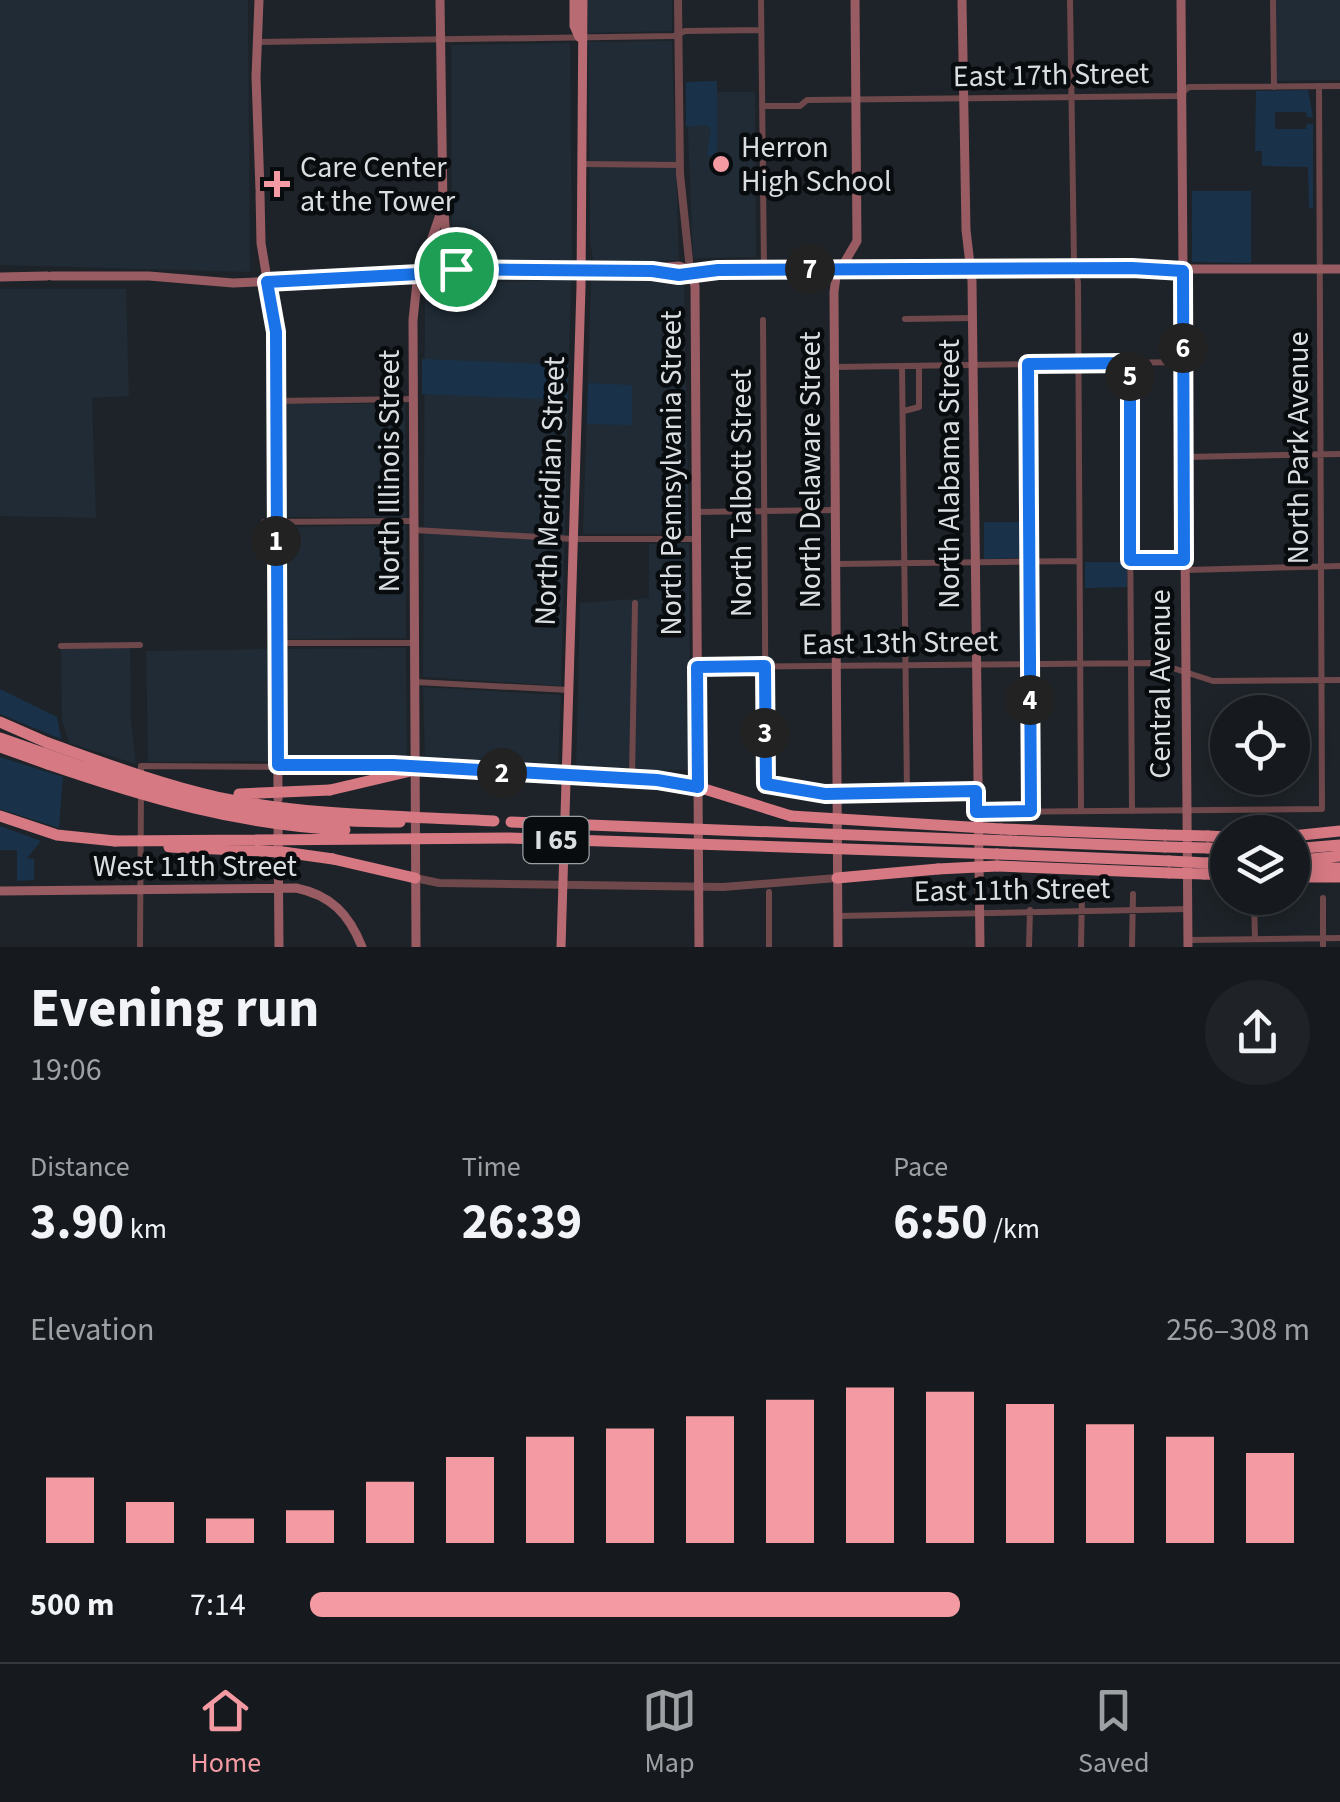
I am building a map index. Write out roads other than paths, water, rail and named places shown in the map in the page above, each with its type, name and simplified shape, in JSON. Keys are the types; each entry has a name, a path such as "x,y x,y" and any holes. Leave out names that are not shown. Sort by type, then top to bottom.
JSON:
{"highway":[{"name":"I 65","path":"0,722 48,754 180,788 270,805 494,822 1010,841 1208,842"},
{"path":"0,738 170,797 255,815 372,822 494,822"},
{"path":"0,747 48,754 162,803 240,821 482,838"},
{"path":"180,788 272,796 330,790 415,770"},
{"path":"698,787 792,816 1165,841"},
{"name":"I 65","path":"0,816 57,835 115,841 482,838 1210,868"},
{"path":"1310,834 1340,831"},
{"path":"115,841 334,859 415,878"},
{"path":"1310,848 1340,844"},
{"path":"1310,861 1340,856"},
{"path":"837,878 997,860"},
{"path":"1310,866 1340,868"},
{"path":"1206,869 1210,870"},
{"path":"1310,877 1340,877"}],"main road":[{"path":"259,0 256,42 260,192 267,282 275,325 276,401 269,522 277,644 279,947"},
{"name":"North Illinois Street","path":"416,947 413,314 419,274 444,206 440,0"},
{"name":"North Meridian Street","path":"574,0 574,26 579,37"},
{"name":"North Meridian Street","path":"562,947 582,272 579,37 583,0"},
{"name":"North Delaware Street","path":"838,947 834,285 858,241 855,0"},
{"name":"North Alabama Street","path":"962,0 966,230 973,318 980,947"},
{"name":"Central Avenue","path":"1181,0 1188,944"},
{"path":"444,206 449,266 456,269"},
{"path":"0,276 267,282 456,269 652,271 662,266 690,270 1340,269"},
{"name":"North Pennsylvania Street","path":"690,270 695,286 698,947"},
{"path":"419,274 446,278 488,272"},
{"name":"West 11th Street","path":"0,891 278,887 307,890 333,903 353,926 362,947"}],"street":[{"name":"North Pennsylvania Street","path":"678,0 680,166 690,270"},
{"path":"761,0 764,269"},
{"path":"1070,0 1079,364 1082,811"},
{"path":"1273,0 1274,87"},
{"path":"256,42 762,30"},
{"name":"North Park Avenue","path":"1185,810 1322,809 1319,86"},
{"name":"East 17th Street","path":"762,106 856,100 1172,96 1190,88 1340,86"},
{"path":"580,164 680,166"},
{"path":"905,319 973,318"},
{"name":"North Talbott Street","path":"763,320 766,784 837,792"},
{"path":"834,367 1183,362"},
{"path":"1130,363 1132,811"},
{"path":"1028,364 1031,811"},
{"path":"902,366 907,792"},
{"path":"904,411 919,406 919,366"},
{"path":"276,401 414,399"},
{"path":"1184,457 1340,454"},
{"path":"696,512 836,510"},
{"path":"269,522 414,526 574,539 696,538"},
{"path":"1130,560 1184,565 1340,566"},
{"path":"836,564 1079,561"},
{"path":"632,779 635,603"},
{"path":"277,644 415,642"},
{"path":"61,646 140,646"},
{"name":"East 13th Street","path":"697,667 1131,663 1163,664 1214,681 1340,680"},
{"path":"415,682 569,690"},
{"path":"140,947 140,766 393,765 415,770 632,779 698,787"},
{"path":"837,792 976,791"},
{"path":"976,812 1185,810"},
{"path":"415,878 439,883 698,886 837,878"},
{"path":"769,892 769,947"},
{"path":"1081,947 1082,892"},
{"path":"1132,947 1133,894"},
{"path":"1322,898 1323,943"},
{"name":"East 11th Street","path":"838,916 1188,909"},
{"path":"1029,947 1030,910"},
{"path":"1254,915 1254,939"},
{"path":"1188,944 1254,939 1323,943 1340,938"}],"place":[{"name":"Herron High School","path":"721,164"},
{"name":"Care Center at the Tower","path":"277,184"}]}
